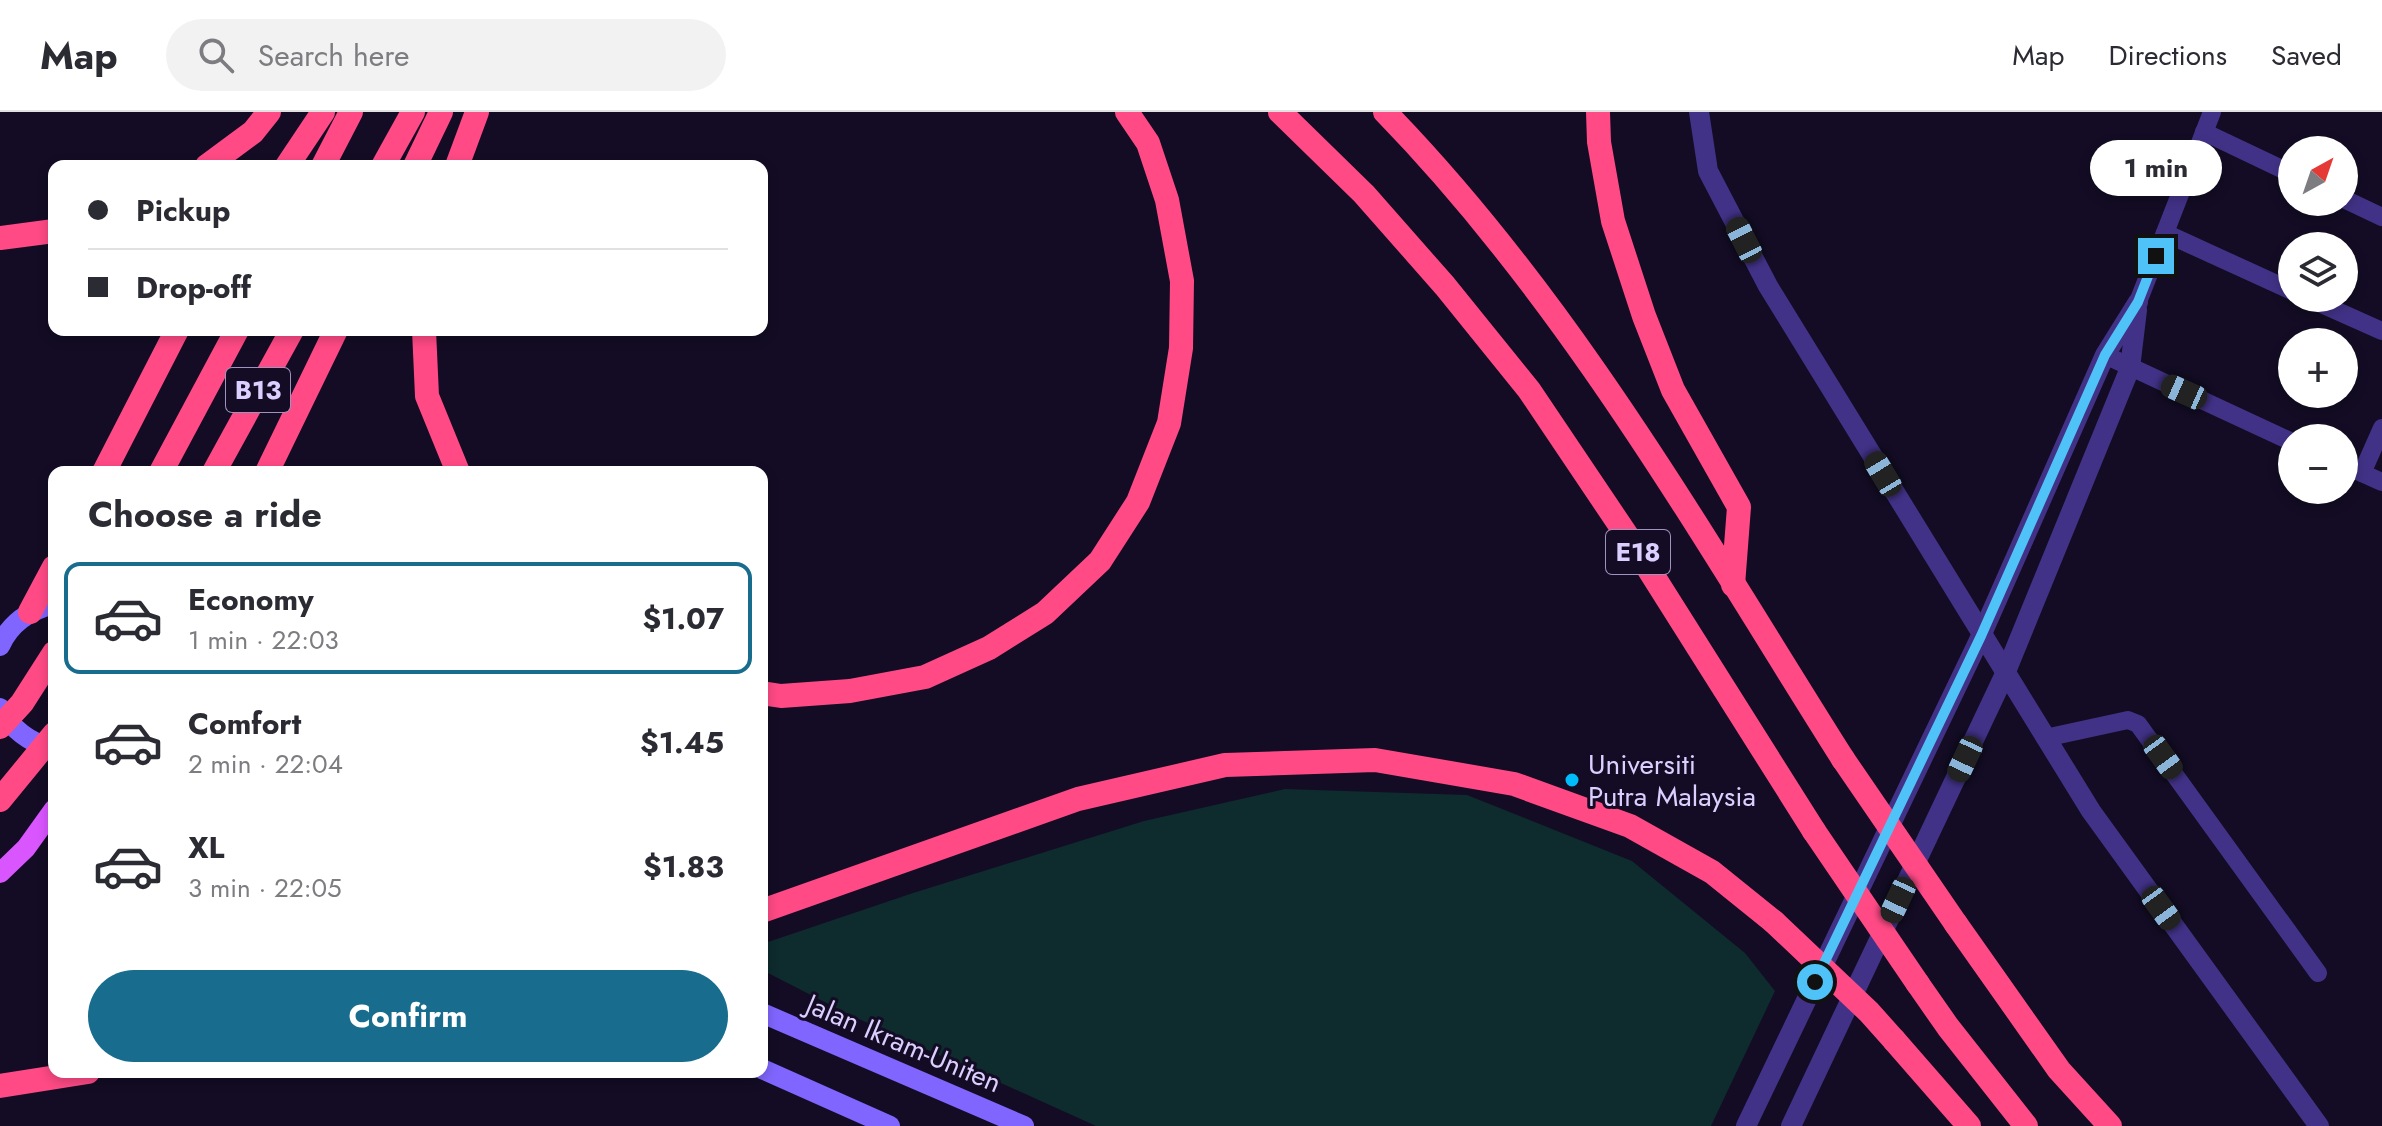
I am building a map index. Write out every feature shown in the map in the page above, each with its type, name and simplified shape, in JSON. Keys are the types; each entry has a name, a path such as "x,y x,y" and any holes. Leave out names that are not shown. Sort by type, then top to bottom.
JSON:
{"highway":[{"path":"215,160 253,132 269,112"},
{"path":"291,160 323,112"},
{"path":"326,160 351,112"},
{"path":"386,160 413,112"},
{"path":"418,160 441,112"},
{"path":"459,160 477,112"},
{"path":"768,694 781,696 850,691 925,677 989,648 1045,613 1100,561 1138,502 1169,423 1181,348 1182,281 1167,200 1148,143 1127,112"},
{"name":"E18","path":"1280,112 1364,194 1445,286 1529,390 1638,552 1814,831 1948,1027 2026,1126"},
{"name":"E18","path":"1385,112 1425,153 1502,244 1598,374 1843,759 2059,1070 2110,1126"},
{"path":"1598,112 1599,142 1613,221 1644,316 1673,390 1739,507 1733,585"},
{"path":"0,238 48,232"},
{"path":"107,466 174,336"},
{"name":"B13","path":"164,466 234,336"},
{"name":"B13","path":"219,461 289,336"},
{"path":"270,466 333,336"},
{"path":"424,336 427,396 456,466"},
{"path":"15,616 48,575"},
{"path":"0,727 22,703 48,662"},
{"path":"0,800 48,741"},
{"path":"768,909 1078,799 1225,765 1375,760 1514,784 1630,826 1712,872 1774,922 1869,1012 1969,1126"},
{"path":"0,1086 50,1078"}],"main road":[{"path":"0,646 15,616 48,606"},
{"path":"0,708 16,730 35,744 48,747"},
{"path":"0,873 26,848 48,817"},
{"name":"Jalan Ikram-Uniten","path":"768,1016 1024,1126"},
{"path":"768,1072 890,1126"}],"street":[{"path":"1699,112 1708,171 1768,286 1981,636 2091,811 2319,1126"},
{"path":"1746,1126 1981,636 2105,355 2138,302"},
{"path":"1791,1126 2005,674 2130,368 2138,302"}],"lane":[{"path":"2138,302 2212,112"},
{"path":"2204,132 2278,167"},
{"path":"2358,206 2382,217"},
{"path":"2165,233 2278,285"},
{"path":"2339,312 2382,331"},
{"path":"2105,355 2278,436"},
{"path":"2362,473 2382,428"},
{"path":"2358,471 2382,482"},
{"path":"2045,738 2128,720 2138,724 2318,973"}],"green space":[{"path":"1285,789 1467,795 1632,861 1745,953 1775,991 1711,1126 1096,1126 848,1014 768,973 768,942 1144,821"}],"place":[{"name":"Universiti Putra Malaysia","path":"1572,780"}],"route":[{"path":"1815,982 1981,636 2105,355 2138,302 2156,256"}]}
